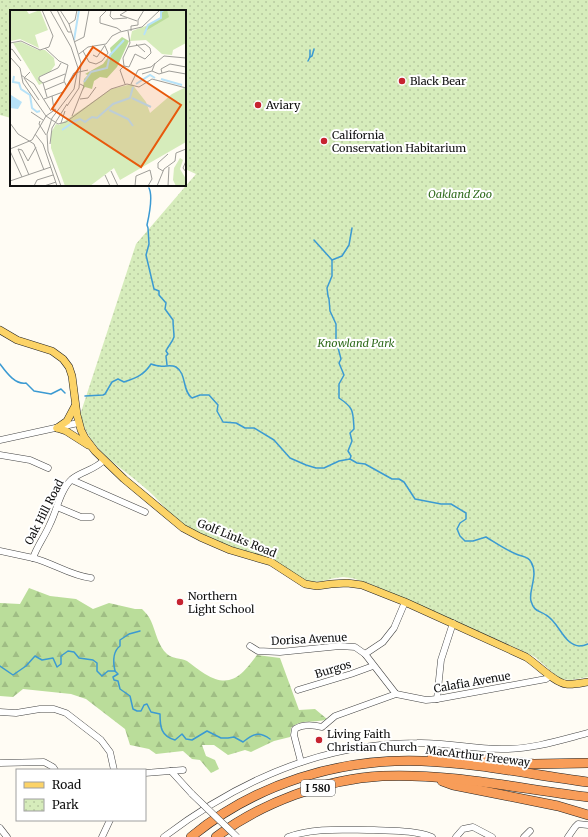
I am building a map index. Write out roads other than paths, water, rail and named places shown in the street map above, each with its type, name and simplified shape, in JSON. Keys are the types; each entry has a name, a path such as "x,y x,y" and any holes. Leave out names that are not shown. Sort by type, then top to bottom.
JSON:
{"highway":[{"path":"381,761 446,756 534,764 588,763"},
{"name":"MacArthur Freeway","path":"191,837 233,808 275,787 316,773 381,761 444,762 588,782"},
{"name":"I 580","path":"216,837 240,821 280,801 320,787 376,777 431,777 588,797"},
{"path":"431,777 453,785 558,806 588,815"}],"main road":[{"name":"Golf Links Road","path":"0,330 17,340 52,351 63,359 69,367 72,376 78,423 83,434 92,447 104,460 183,528 230,550 271,562 305,584 317,586 347,583 362,585 405,602 526,657 537,664 557,682 565,684 588,682"},
{"path":"57,428 69,418 75,404"},
{"path":"57,428 66,431 92,447"}],"street":[{"path":"0,440 78,423"},
{"path":"0,455 30,460 48,468"},
{"name":"Oak Hill Road","path":"0,551 33,558 51,523 63,493 72,480 95,468 104,460"},
{"path":"72,480 144,512"},
{"path":"57,507 81,517 91,517"},
{"path":"33,558 47,561 80,577 91,578"},
{"path":"301,762 294,736 294,731 297,728 308,726 322,727 336,716 396,694 365,654 383,642 394,628 405,602"},
{"path":"437,699 441,660 453,624"},
{"name":"Dorisa Avenue","path":"250,646 258,651 280,652 340,646 355,647 365,654"},
{"name":"Burgos","path":"298,690 373,666"},
{"name":"Calafia Avenue","path":"396,694 426,700 437,699 546,679 550,676"},
{"path":"0,712 16,713 40,709 54,709 66,713 101,740 110,752 114,769"},
{"path":"164,837 200,811 240,787 271,773 331,753 374,745 405,743 432,743 506,749 554,742 588,732"},
{"path":"0,763 44,762 54,769"},
{"path":"146,774 183,770"},
{"path":"171,771 192,794 237,837"},
{"path":"102,837 110,821"},
{"path":"568,837 578,824 588,825"},
{"path":"456,837 463,829 473,827 492,837"},
{"path":"0,828 7,837"},
{"path":"288,837 295,834 319,830 342,829 376,834 404,831 432,837"},
{"path":"524,837 530,832"}],"waterway":[{"path":"308,61 312,56 314,49"},
{"path":"310,50 310,57"},
{"path":"149,188 151,201 147,225 149,244 146,255 154,289 159,291 159,295 166,303 165,309 173,320 174,337 166,351 168,354 166,356 167,365"},
{"path":"350,459 351,456 348,451 352,441 350,433 354,429 352,410 339,398 339,384 344,375 339,363 341,359 336,340 336,324 330,311 327,288 332,276 332,260 342,256 349,245 352,228"},
{"path":"314,240 332,260"},
{"path":"0,364 15,380 26,383 34,391 51,394 61,389 65,393"},
{"path":"85,396 103,395 112,382 118,379 124,382 136,377 146,371 151,364 176,367 182,374 187,391 192,398 200,395 209,395 218,405 217,411 223,422 236,423 245,428 254,428 274,440 290,458 316,468 324,468 339,461 350,459 357,463 365,464 392,479 399,479 404,482 415,499 441,504 451,504 466,513 466,519 460,523 457,529 460,536 465,541 473,541 486,537 508,550 528,559 531,562 534,572 530,597 534,607 550,618 569,641 579,646 588,644"},
{"path":"115,671 114,657 117,648 120,646 120,640 129,634 140,631"},
{"path":"0,666 13,675 26,666 35,656 42,660 53,658 57,667 61,664 61,656 68,651 74,652 79,658 93,660 97,663 97,671 102,676 108,671 115,671 118,674 113,677 114,680 118,681 120,689 130,696 133,709 141,711 144,705 147,704 151,712 160,714 162,730 170,738 175,740 182,734 186,739 192,740 207,731 221,738 234,737 243,742 256,734 263,735 270,739"}],"place":[{"name":"Black Bear","path":"402,81"},
{"name":"Aviary","path":"258,105"},
{"name":"California Conservation Habitarium","path":"324,141"},
{"name":"Northern Light School","path":"180,602"},
{"name":"Living Faith Christian Church","path":"319,740"}],"park label":[{"name":"Oakland Zoo","path":"460,194"},
{"name":"Knowland Park","path":"356,343"}]}
